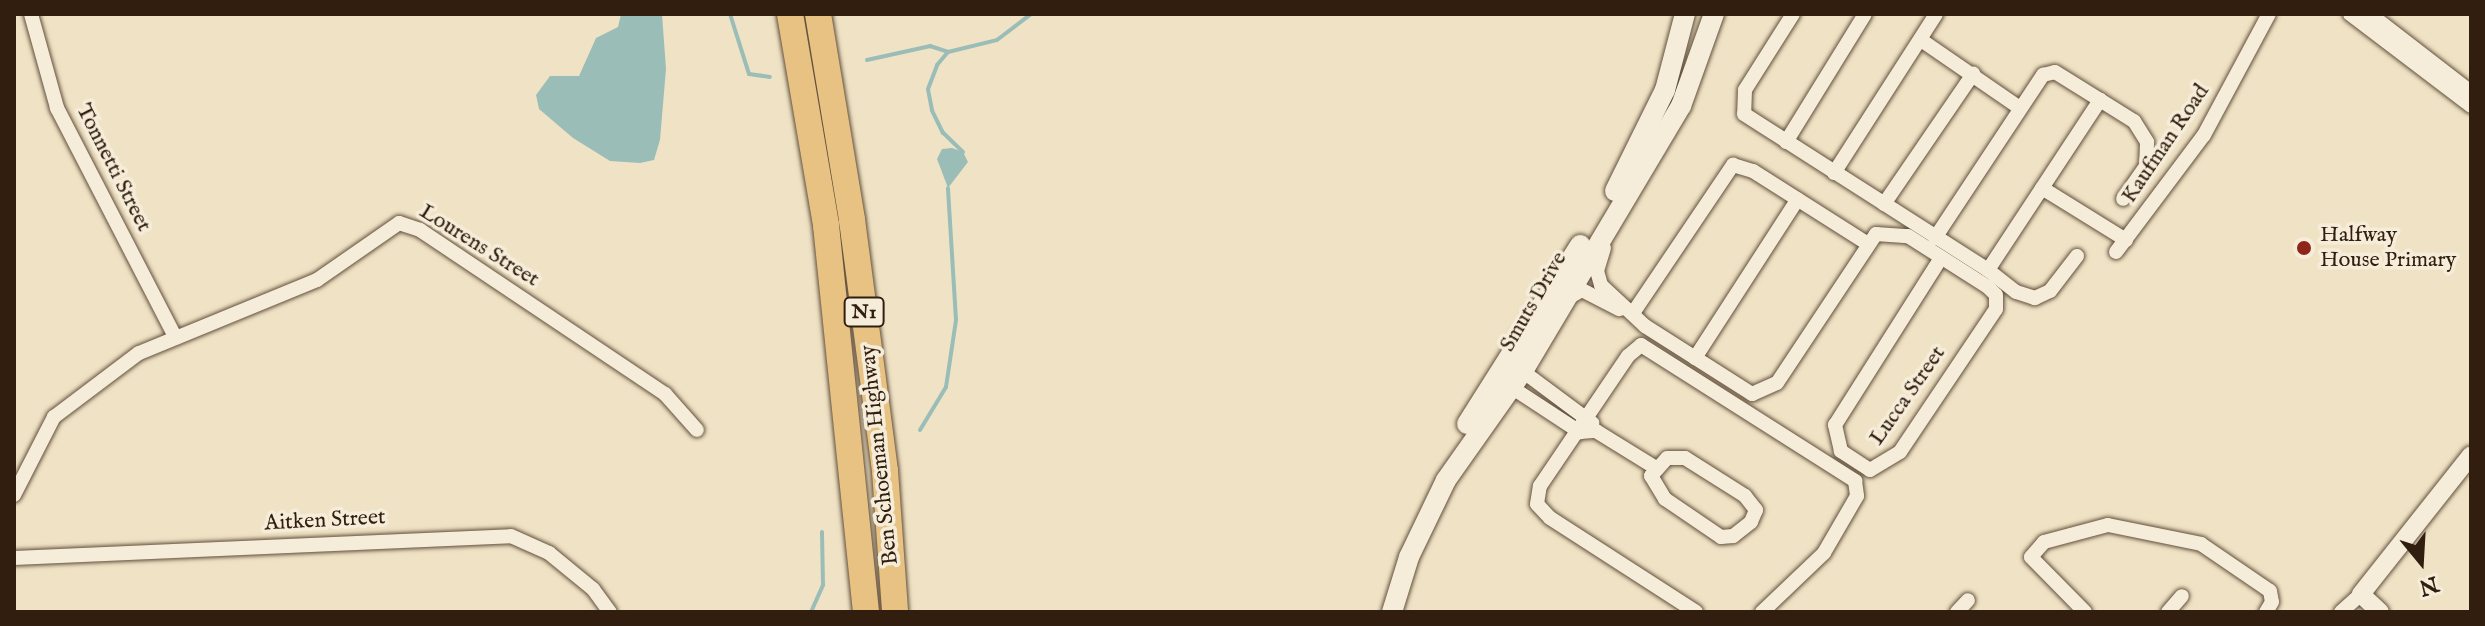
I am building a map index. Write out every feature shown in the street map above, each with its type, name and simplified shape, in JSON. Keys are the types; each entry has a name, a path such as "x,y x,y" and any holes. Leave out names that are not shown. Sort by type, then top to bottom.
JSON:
{"highway":[{"name":"Ben Schoeman Highway","path":"790,14 826,225 866,612"},
{"name":"Ben Schoeman Highway","path":"818,14 885,471 895,612"}],"main road":[{"name":"Smuts Drive","path":"1392,612 1423,523 1618,186 1665,90 1685,14"},
{"name":"Smuts Drive","path":"1381,612 1393,564 1416,513 1509,374 1552,316 1681,106 1714,14"}],"street":[{"name":"Tonnetti Street","path":"31,14 57,108 174,335"},
{"path":"1793,14 1742,102 1749,119 1988,270 2016,292 2035,298 2050,291 2077,256"},
{"path":"1786,142 1865,14"},
{"path":"1834,173 1936,14"},
{"name":"Kaufman Road","path":"2116,252 2204,135 2269,14"},
{"path":"2350,14 2471,106"},
{"path":"2370,14 2471,92"},
{"path":"1921,40 2020,108"},
{"path":"1935,238 2043,75 2053,72 2134,121 2147,142 2146,166 2123,199"},
{"path":"1884,204 1973,74"},
{"path":"1988,270 2100,100"},
{"path":"1630,312 1733,165 1743,165 1868,244"},
{"path":"2042,188 2126,240"},
{"path":"1695,358 1798,199"},
{"path":"1594,287 1598,266 1622,203"},
{"name":"Lourens Street","path":"174,335 317,280 381,231 406,223 665,394 697,430"},
{"path":"1594,287 1748,393 1773,388 1876,234 1897,232 1941,258"},
{"name":"Lucca Street","path":"1941,258 1992,290 1996,309 1900,452 1870,470 1841,451 1835,425 1941,258"},
{"path":"1552,316 1573,293 1594,287"},
{"path":"14,495 54,417 139,353 174,335"},
{"path":"1696,612 1540,510 1540,486 1580,432 1593,424 1628,356 1644,345 1853,478 1857,496 1833,541 1762,612"},
{"path":"1509,374 1593,424 1656,468"},
{"path":"1509,374 1580,432"},
{"path":"2341,612 2361,594 2471,455"},
{"path":"1667,458 1685,458 1745,496 1755,505 1755,514 1737,533 1721,537 1659,494 1651,479 1656,468 1667,458"},
{"path":"2085,612 2031,557 2044,542 2108,525 2201,544 2270,591 2272,602 2266,612"},
{"name":"Aitken Street","path":"14,558 511,536 549,553 593,589 610,612"},
{"path":"2361,594 2380,612"},
{"path":"2168,612 2182,596"},
{"path":"1957,612 1968,600"}],"water":[{"path":"621,14 662,14 666,69 660,140 654,160 640,163 610,161 573,138 539,109 536,95 550,76 579,76 596,38 618,27"},
{"path":"952,148 963,152 968,162 948,188 937,159 942,149"}],"waterway":[{"path":"730,14 749,74 770,77"},
{"path":"963,152 943,133 932,110 928,89 937,65 948,52 997,40 1031,14"},
{"path":"867,60 930,46 948,52"},
{"path":"920,430 946,387 956,320 948,188"},
{"path":"811,612 823,585 822,532"}],"place":[{"name":"Halfway House Primary","path":"2304,248"}]}
